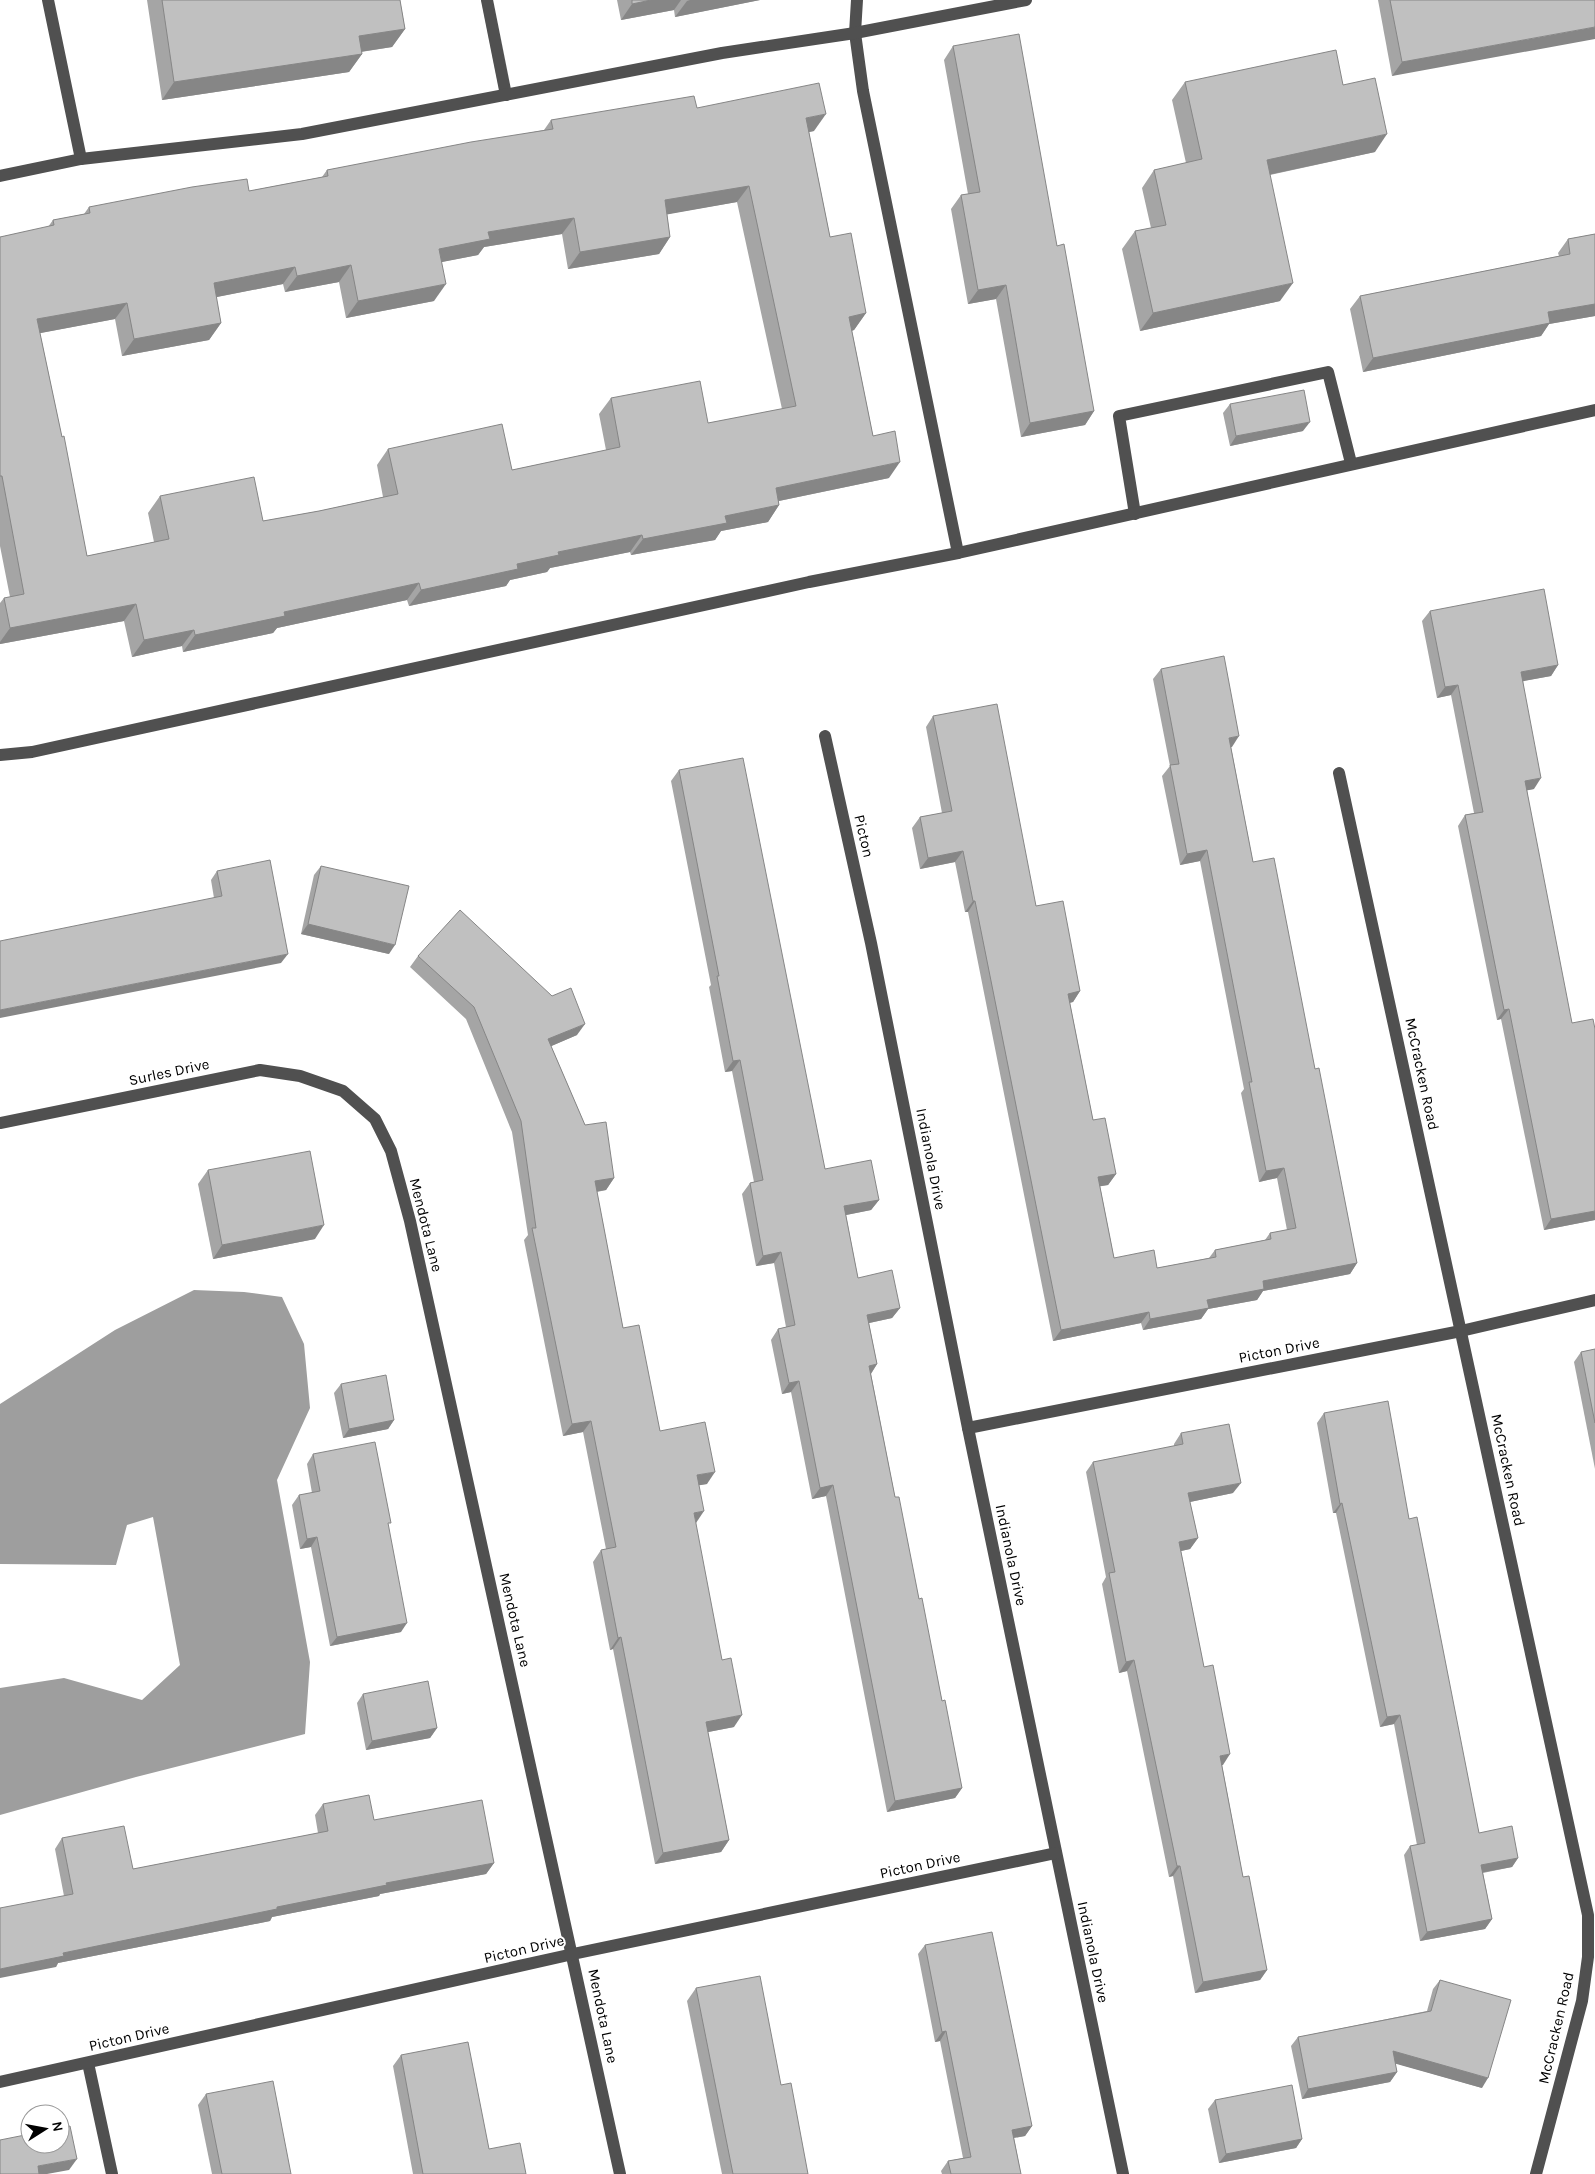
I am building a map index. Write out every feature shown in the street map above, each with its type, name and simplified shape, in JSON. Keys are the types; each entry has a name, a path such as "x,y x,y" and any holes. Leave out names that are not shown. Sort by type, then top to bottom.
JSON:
{"street":[{"path":"48,0 80,159"},
{"path":"486,0 506,95"},
{"path":"857,0 855,33 863,91 958,553"},
{"path":"0,176 80,159 302,134 722,53 855,33 1026,0"},
{"path":"1135,514 1119,416 1328,372 1351,463"},
{"path":"0,755 41,750 809,582 958,553 1351,463 1595,410"},
{"name":"Picton","path":"825,736 871,942"},
{"name":"McCracken Road","path":"1339,773 1588,1915 1588,1957 1582,2001 1536,2174"},
{"name":"Indianola Drive","path":"871,942 968,1428 1123,2174"},
{"name":"Surles Drive","path":"0,1123 260,1070 300,1076 343,1091"},
{"name":"Mendota Lane","path":"343,1091 375,1119 391,1152 410,1221 620,2174"},
{"name":"Picton Drive","path":"968,1428 1461,1331 1595,1300"},
{"name":"Picton Drive","path":"0,2082 573,1954 1056,1854"},
{"path":"88,2063 112,2174"}],"shaded area":[{"path":"194,1290 244,1292 282,1297 304,1344 310,1408 277,1480 310,1662 305,1734 136,1777 0,1815 0,1688 64,1678 142,1700 180,1665 153,1517 127,1525 116,1565 0,1564 0,1404 115,1330"}],"building":[{"path":"162,0 400,0 405,29 359,36 362,54 174,82"},
{"path":"632,0 651,0 632,4"},
{"path":"1390,0 1595,0 1595,27 1402,62"},
{"path":"1019,34 1057,246 1064,244 1094,411 1030,423 1006,285 978,290 961,195 980,192 953,46"},
{"path":"1336,50 1343,85 1375,78 1387,134 1267,160 1293,283 1153,313 1135,231 1166,225 1154,170 1202,159 1185,82"},
{"path":"819,83 826,114 806,118 830,237 851,233 866,313 849,317 873,436 895,431 900,462 776,488 779,505 725,516 727,523 643,539 642,535 558,552 559,555 517,564 518,569 421,590 419,583 284,612 285,616 195,635 194,630 144,640 136,604 10,628 4,598 24,594 2,476 0,476 0,237 54,225 53,220 90,213 89,207 192,187 247,179 249,191 328,176 327,170 471,142 553,129 551,120 694,96 697,108","holes":["749,186 796,406 708,423 700,381 611,398 620,447 512,470 502,424 388,449 398,494 263,521 254,477 160,496 169,539 87,556 64,436 62,437 37,319 127,303 134,339 221,323 214,283 295,267 297,276 351,265 358,301 446,284 439,249 490,239 488,232 574,218 580,252 670,237 665,200"]},
{"path":"1595,234 1595,304 1548,312 1550,323 1373,358 1360,296 1570,254 1568,239"},
{"path":"1304,390 1310,422 1236,436 1230,404"},
{"path":"1544,589 1558,665 1521,672 1541,778 1525,781 1572,1023 1593,1019 1595,1029 1595,1211 1551,1219 1509,1009 1504,1010 1465,815 1483,812 1458,685 1445,687 1430,611"},
{"path":"1224,656 1239,736 1229,738 1253,862 1274,858 1315,1069 1319,1068 1357,1263 1263,1281 1264,1289 1207,1300 1209,1308 1150,1319 1149,1312 1061,1330 975,901 973,901 963,851 928,858 920,817 952,811 933,716 997,704 1036,906 1063,901 1080,991 1068,994 1093,1120 1105,1118 1116,1174 1098,1177 1114,1258 1154,1250 1157,1268 1216,1257 1215,1250 1271,1239 1270,1233 1296,1228 1284,1168 1266,1171 1249,1082 1252,1082 1207,850 1187,854 1170,765 1179,764 1161,669"},
{"path":"743,758 825,1169 871,1160 879,1200 844,1206 858,1278 892,1270 900,1308 867,1315 877,1364 869,1366 895,1497 899,1497 919,1599 922,1598 942,1701 945,1700 962,1788 895,1801 833,1485 820,1488 799,1381 789,1383 778,1329 795,1325 781,1252 763,1256 750,1183 763,1180 740,1060 733,1061 717,976 719,976 679,770"},
{"path":"270,860 288,954 0,1010 0,941 222,896 217,871"},
{"path":"321,866 409,886 395,945 308,924"},
{"path":"460,910 552,996 571,988 585,1024 548,1039 585,1125 606,1122 614,1178 595,1181 623,1328 639,1325 660,1431 705,1422 715,1472 697,1475 704,1511 694,1513 722,1660 731,1658 742,1715 706,1722 729,1840 663,1853 621,1637 618,1638 601,1550 616,1547 591,1421 572,1424 532,1228 536,1228 521,1121 474,1007 418,956"},
{"path":"310,1151 324,1225 222,1245 208,1170"},
{"path":"1595,1349 1595,1423 1581,1352"},
{"path":"386,1375 394,1420 349,1429 341,1384"},
{"path":"1388,1401 1409,1519 1417,1517 1479,1833 1512,1826 1518,1858 1481,1865 1492,1919 1427,1932 1410,1846 1425,1843 1400,1715 1387,1717 1342,1503 1340,1504 1324,1413"},
{"path":"1229,1424 1241,1483 1188,1493 1198,1538 1179,1542 1204,1667 1213,1665 1230,1754 1220,1756 1243,1877 1249,1876 1267,1970 1203,1982 1180,1866 1177,1866 1134,1660 1126,1662 1109,1573 1115,1572 1093,1462 1183,1444 1181,1433"},
{"path":"375,1442 391,1523 388,1523 407,1623 337,1637 317,1537 307,1539 299,1495 320,1491 313,1454"},
{"path":"428,1681 437,1728 372,1741 363,1694"},
{"path":"369,1795 374,1820 482,1800 494,1863 386,1883 387,1885 63,1953 64,1956 0,1969 0,1908 73,1894 62,1838 124,1826 133,1869 328,1831 323,1804"},
{"path":"992,1932 1032,2126 1012,2130 1021,2174 951,2174 948,2161 971,2157 946,2031 942,2032 925,1945"},
{"path":"760,1976 781,2085 791,2083 808,2174 733,2174 696,1988"},
{"path":"1440,1980 1511,2000 1488,2078 1393,2051 1397,2072 1308,2089 1298,2037 1431,2011"},
{"path":"468,2042 489,2149 520,2143 526,2174 423,2174 401,2055"},
{"path":"273,2081 291,2174 222,2174 206,2094"},
{"path":"1292,2085 1302,2139 1226,2154 1215,2100"},
{"path":"70,2126 77,2159 38,2166 39,2174 0,2174 0,2140 20,2136 20,2154 70,2154"}]}
